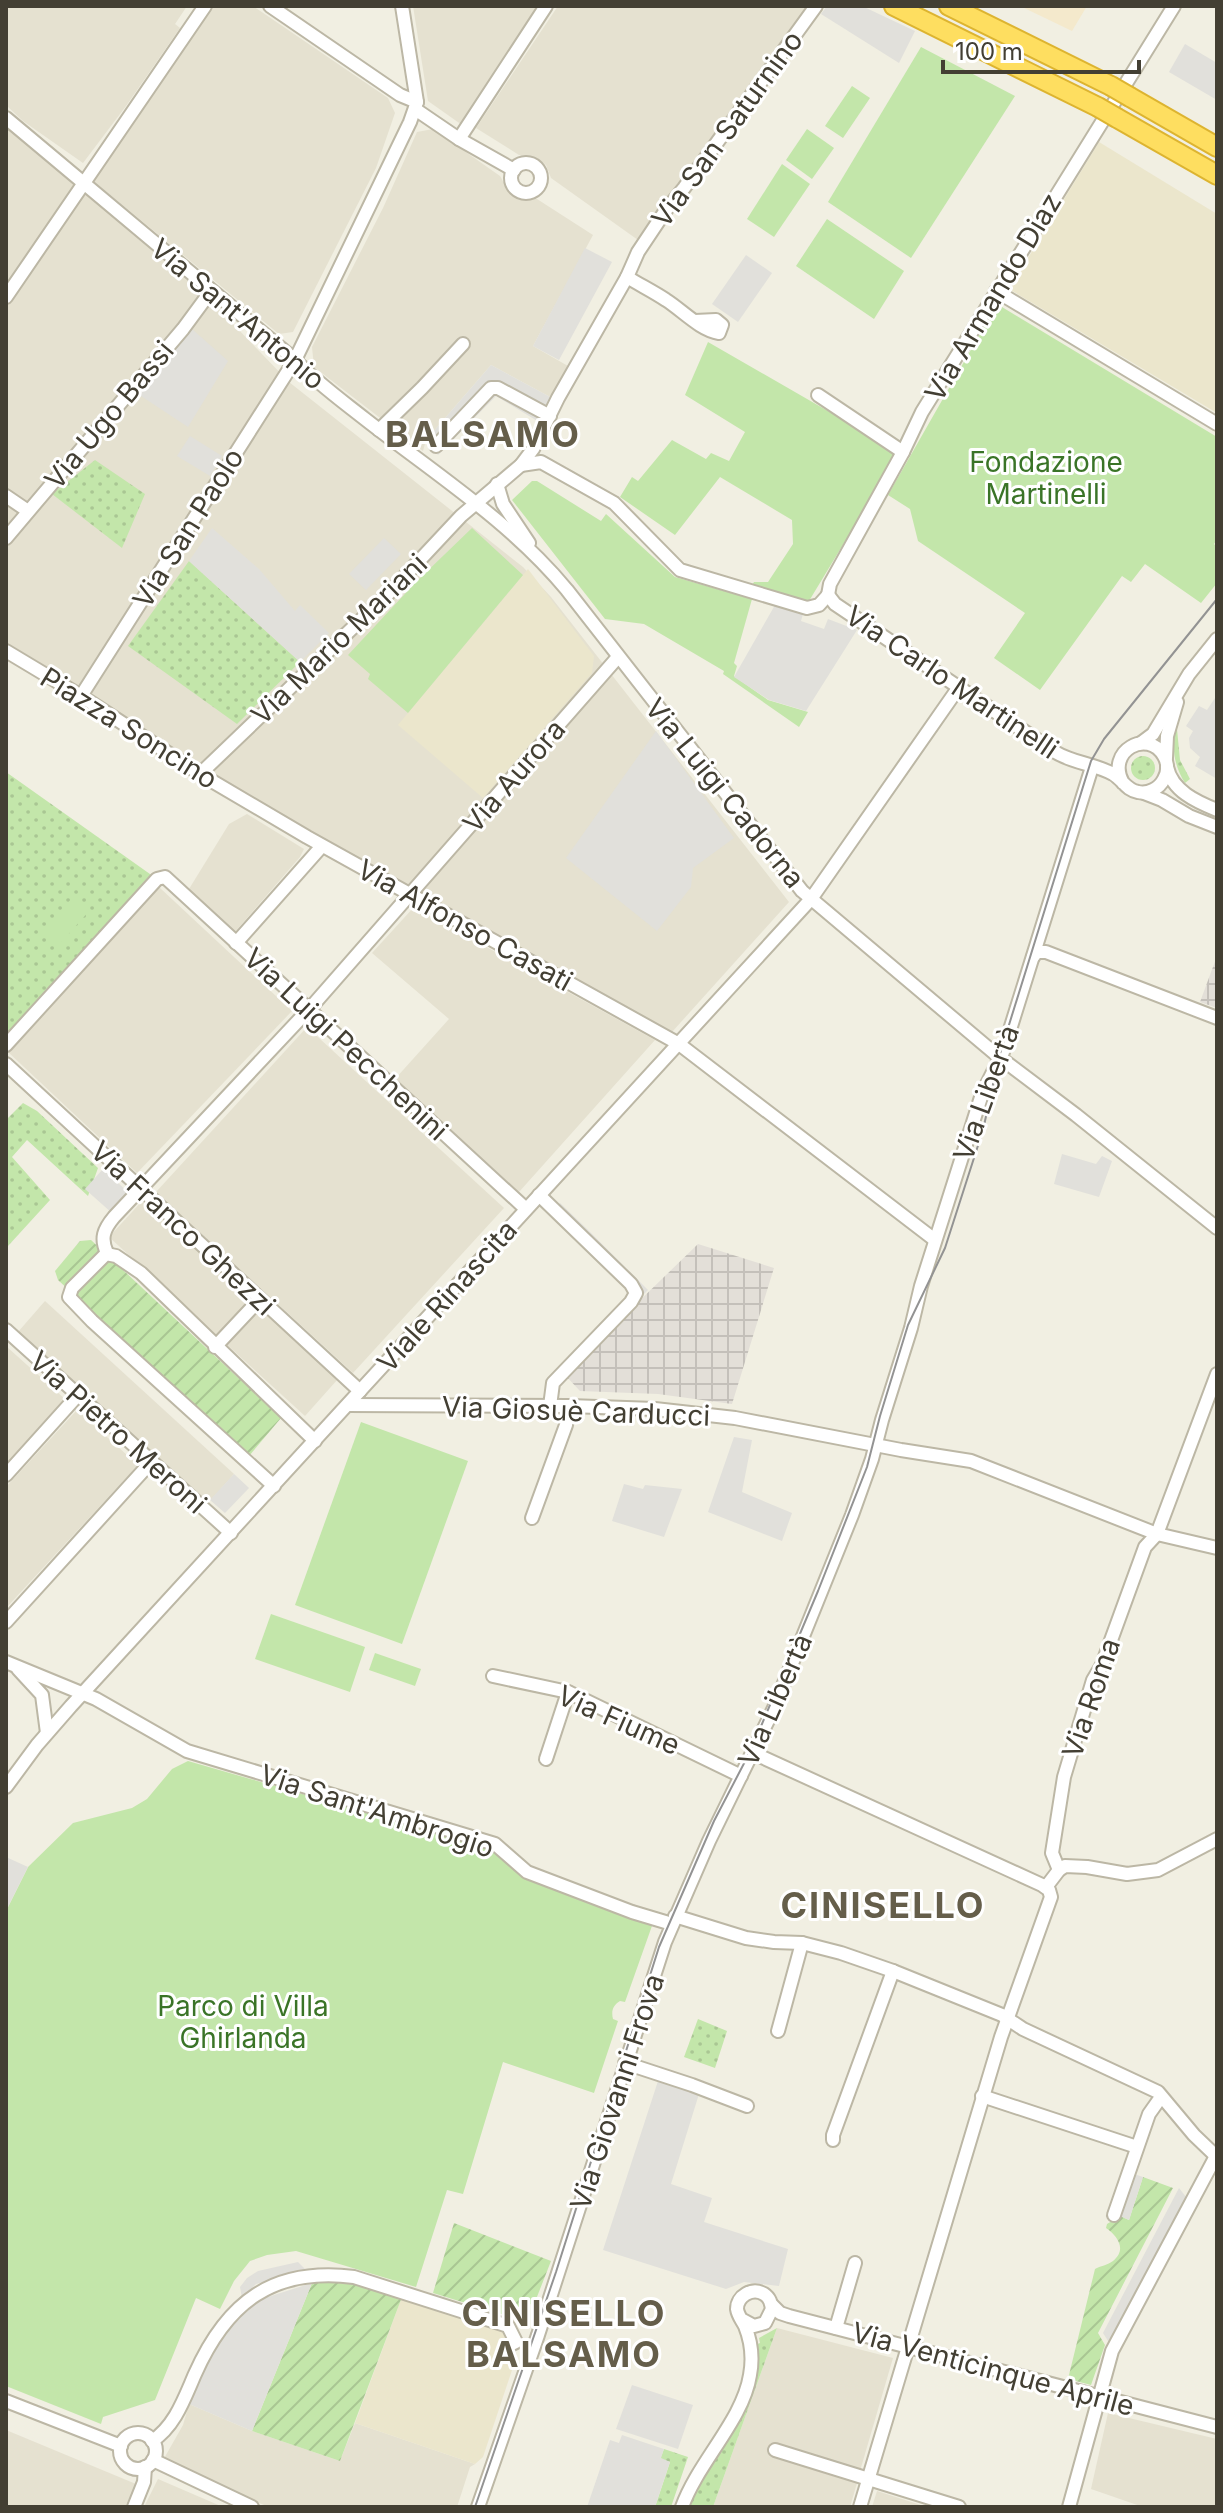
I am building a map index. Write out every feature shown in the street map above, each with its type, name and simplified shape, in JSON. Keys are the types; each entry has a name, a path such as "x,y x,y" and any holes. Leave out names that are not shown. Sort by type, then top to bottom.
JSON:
{"highway":[{"path":"894,6 1098,107 1217,175"},
{"path":"949,6 1111,86 1217,147"}],"street":[{"path":"6,297 205,6"},
{"path":"270,6 459,139 514,170"},
{"path":"459,139 546,6"},
{"name":"Via San Saturnino","path":"550,416 638,252 816,6"},
{"name":"Via Armando Diaz","path":"828,595 830,584 922,412 1174,6"},
{"path":"401,8 416,106"},
{"name":"Via San Paolo","path":"81,696 295,360 416,106"},
{"name":"Via Sant'Antonio","path":"6,118 295,360 323,387 475,503"},
{"path":"627,277 664,298 695,321"},
{"name":"Via Ugo Bassi","path":"6,538 183,329 211,291"},
{"path":"996,291 1217,424"},
{"path":"379,430 463,344"},
{"path":"436,446 491,388 498,388 550,416"},
{"path":"818,395 903,452"},
{"name":"Via Mario Mariani","path":"200,774 388,594 475,503 521,465 550,416"},
{"name":"Via Carlo Martinelli","path":"533,449 541,462 614,503 680,570 807,608 819,605 828,595 835,604 1060,755 1111,773 1123,783"},
{"path":"521,465 541,462"},
{"path":"497,484 503,504 537,555"},
{"path":"6,496 28,511"},
{"name":"Via Luigi Cadorna","path":"475,503 537,555 567,590 796,885 1000,1059 1076,1115 1217,1228"},
{"path":"1217,639 1185,680 1153,734 1128,748 1120,758 1118,772 1123,783 1137,792 1157,797 1189,816 1217,827"},
{"name":"Piazza Soncino","path":"6,651 253,805"},
{"name":"Via Aurora","path":"107,1253 103,1244 104,1228 308,1010 618,657"},
{"path":"1137,792 1148,792 1158,787 1166,776 1167,736 1185,680"},
{"name":"Viale Rinascita","path":"6,1787 47,1733 83,1693 811,899 959,687"},
{"path":"1141,743 1156,748 1166,763 1170,778 1182,791 1217,810"},
{"name":"Via Libertà","path":"674,1920 753,1753 822,1593 868,1473 935,1240 982,1094 1000,1059 1092,767"},
{"name":"Via Alfonso Casati","path":"253,805 410,896 679,1044 935,1240"},
{"path":"236,943 322,846"},
{"name":"Via Luigi Pecchenini","path":"6,1045 157,879 165,877 526,1209"},
{"path":"1033,957 1037,952 1046,952 1217,1018"},
{"name":"Via Franco Ghezzi","path":"6,1064 360,1391"},
{"path":"539,1195 631,1284 636,1293 631,1302 553,1383 550,1406"},
{"path":"274,1486 92,1321 69,1297 72,1288 107,1253 116,1256 141,1273 315,1441"},
{"path":"215,1347 260,1299"},
{"name":"Via Pietro Meroni","path":"6,1330 231,1533"},
{"name":"Via Roma","path":"1059,1870 1052,1853 1064,1777 1093,1680 1102,1665 1145,1547 1157,1534 1217,1374"},
{"path":"6,1475 78,1395"},
{"name":"Via Giosuè Carducci","path":"348,1405 569,1406 655,1409 723,1416 971,1461 1157,1534 1217,1548"},
{"path":"532,1518 566,1425 569,1406"},
{"path":"6,1622 152,1461"},
{"path":"10,1664 42,1695 47,1733"},
{"name":"Via Sant'Ambrogio","path":"10,1664 83,1693 187,1751 495,1844 527,1872 632,1912 746,1938 802,1943 893,1971 1008,2018 1023,2029 1158,2092 1216,2156"},
{"name":"Via Fiume","path":"493,1676 568,1692 741,1776"},
{"path":"546,1759 568,1692"},
{"path":"753,1753 1046,1887 1051,1897 982,2096 860,2507"},
{"path":"1046,1887 1065,1866 1127,1874 1158,1870 1217,1839"},
{"name":"Via Giovanni Frova","path":"478,2507 674,1920"},
{"path":"778,2031 802,1943"},
{"path":"833,2140 893,1971"},
{"path":"625,2063 747,2106"},
{"path":"982,2096 1137,2147"},
{"path":"1114,2215 1152,2107 1161,2097"},
{"path":"1069,2507 1112,2351 1216,2156"},
{"path":"836,2328 855,2263"},
{"path":"152,2441 174,2419 198,2367 223,2325 246,2301 264,2289 313,2276 354,2277 508,2326 516,2342 512,2344"},
{"path":"682,2507 697,2474 735,2413 750,2379 750,2343 741,2319 737,2306 746,2294 760,2292 768,2297 772,2305 770,2317 762,2325 751,2326 741,2319"},
{"name":"Via Venticinque Aprile","path":"772,2305 780,2313 1217,2427"},
{"path":"6,2401 121,2446"},
{"path":"134,2507 149,2464 155,2454 152,2441 144,2435 132,2434 122,2441 121,2458 125,2464 138,2469 149,2464 252,2507"},
{"path":"775,2450 959,2507"}],"shaded area":[{"path":"6,6 187,6 175,24 180,28 83,163 23,121 6,105"},
{"path":"211,6 253,6 388,98 395,113 376,168 293,332 279,334 92,180"},
{"path":"413,6 538,6 462,125 428,101"},
{"path":"558,6 810,6 691,172 638,240 551,178 546,165 537,158 519,155 476,128"},
{"path":"827,6 862,6 915,31 899,63 821,14"},
{"path":"1020,6 1087,6 1072,31"},
{"path":"1185,44 1217,63 1217,100 1169,72"},
{"path":"6,123 207,291 6,533"},
{"path":"433,129 500,176 511,195 520,199 537,199 593,235 533,346 568,366 552,398 491,365 426,440 423,451 314,367 312,347 383,208 417,132"},
{"path":"1099,142 1217,214 1217,413 1009,289"},
{"path":"585,248 612,262 559,360 533,346"},
{"path":"746,255 772,273 738,322 712,304"},
{"path":"209,299 289,382 523,567 551,597 789,902 672,1032 410,894 204,774 6,649 6,542"},
{"path":"192,329 228,361 188,427 138,394"},
{"path":"491,365 552,398 539,422 496,396 438,455 426,440"},
{"path":"190,436 222,456 210,476 177,456"},
{"path":"212,528 259,569 295,611 300,605 329,633 300,662 189,561"},
{"path":"384,538 401,554 366,590 349,574"},
{"path":"528,569 594,656 592,673 483,798 398,725"},
{"path":"775,605 803,614 801,621 824,629 828,619 857,630 806,711 769,700 734,677"},
{"path":"1215,698 1217,779 1195,766 1200,757 1190,748 1189,738 1193,731 1186,726 1199,706 1207,710"},
{"path":"656,731 734,838 693,868 691,887 657,931 566,858"},
{"path":"247,814 304,849 234,933 189,889 229,824"},
{"path":"159,887 292,1011 137,1173 8,1052"},
{"path":"414,907 655,1040 519,1192 395,1079 449,1019 372,953"},
{"path":"1217,956 1217,1008 1200,1002"},
{"path":"307,1027 504,1208 353,1373 156,1192"},
{"path":"1062,1154 1096,1164 1102,1156 1112,1161 1099,1197 1054,1184"},
{"path":"103,1169 130,1194 112,1213 85,1189"},
{"path":"143,1200 338,1379 305,1416 109,1237"},
{"path":"560,1203 648,1290 644,1294 557,1206"},
{"path":"698,1244 774,1268 732,1404 658,1394 580,1391 564,1374"},
{"path":"45,1301 234,1474 208,1503 18,1332"},
{"path":"6,1349 66,1400 6,1466"},
{"path":"77,1410 138,1465 6,1608 6,1487"},
{"path":"734,1437 752,1440 742,1492 792,1513 782,1541 708,1512"},
{"path":"234,1474 249,1488 225,1513 210,1500"},
{"path":"624,1484 643,1489 645,1485 682,1489 664,1537 612,1521"},
{"path":"6,1857 28,1867 6,1911"},
{"path":"658,2081 699,2094 671,2184 712,2198 704,2222 788,2249 779,2286 744,2282 726,2289 603,2250"},
{"path":"1134,2174 1143,2177 1129,2220 1120,2216"},
{"path":"1179,2188 1186,2197 1110,2344 1103,2333"},
{"path":"298,2262 306,2270 256,2284 242,2298 240,2287 247,2278 258,2271"},
{"path":"312,2283 252,2431 189,2404 215,2345 237,2318 255,2301"},
{"path":"402,2297 501,2329 509,2336 517,2355 483,2457 475,2464 355,2423"},
{"path":"777,2328 893,2358 860,2471 773,2443 769,2456 857,2483 850,2507 713,2507"},
{"path":"632,2385 693,2405 678,2449 616,2429"},
{"path":"189,2404 252,2431 340,2461 355,2423 475,2464 470,2467 457,2507 269,2507 162,2462 183,2425"},
{"path":"1108,2413 1217,2439 1217,2507 1143,2507 1091,2489"},
{"path":"6,2430 136,2484 125,2507 6,2507"},
{"path":"622,2435 664,2449 661,2458 670,2462 655,2507 587,2507 610,2440 619,2443"},
{"path":"158,2479 223,2507 144,2507"},
{"path":"877,2491 927,2507 872,2507"}],"green space":[{"path":"921,47 1015,96 911,258 828,202"},
{"path":"852,86 870,98 843,138 825,126"},
{"path":"807,129 834,148 812,179 786,160"},
{"path":"782,164 810,184 774,237 747,219"},
{"path":"827,219 904,271 874,319 796,266"},
{"name":"Fondazione Martinelli","path":"997,304 1217,437 1217,540 1214,544 1217,547 1217,583 1201,603 1145,564 1131,582 1122,576 1040,690 994,658 1025,613 918,541 910,509 888,495"},
{"path":"708,342 899,452 809,601 751,587 754,582 768,582 793,544 792,520 720,477 675,535 620,497 632,477 638,481 672,440 706,459 711,453 729,461 745,432 685,395"},
{"path":"95,460 145,494 122,548 52,494"},
{"path":"532,481 537,481 601,521 606,514 675,577 752,599 734,663 737,666 734,676 768,700 808,712 799,727 723,674 724,671 644,624 605,619 512,500"},
{"path":"472,528 523,575 408,713 368,679 370,674 348,655"},
{"path":"189,561 300,662 237,724 128,646"},
{"path":"1177,729 1180,760 1190,779 1185,783 1175,756"},
{"path":"1143,756 1152,759 1155,768 1152,777 1143,780 1134,777 1131,768 1134,759"},
{"path":"6,772 157,879 6,1055"},
{"path":"75,895 90,910 59,945 43,930"},
{"path":"23,1103 37,1111 98,1168 88,1196 27,1140 12,1157 50,1200 8,1246 6,1120"},
{"path":"91,1240 281,1418 249,1456 58,1280 55,1271 80,1241"},
{"path":"361,1422 468,1461 402,1644 295,1605"},
{"path":"271,1614 365,1647 350,1692 255,1659"},
{"path":"375,1653 421,1669 415,1686 369,1670"},
{"name":"Parco di Villa Ghirlanda","path":"188,1761 493,1849 526,1879 653,1923 625,2002 620,2001 613,2008 613,2019 618,2021 594,2093 503,2062 463,2194 447,2190 416,2287 296,2251 250,2261 234,2281 220,2309 196,2298 155,2400 103,2417 101,2424 6,2386 6,1911 28,1867 73,1823 132,1808 147,1799 172,1769"},
{"path":"698,2019 727,2031 715,2068 684,2057"},
{"path":"1143,2177 1173,2188 1098,2333 1105,2345 1091,2385 1068,2379 1095,2269 1111,2262 1120,2252 1119,2243 1106,2228 1107,2224 1120,2216 1129,2220"},
{"path":"454,2223 551,2261 535,2302 510,2314 501,2314 433,2293"},
{"path":"330,2280 354,2283 402,2297 340,2461 252,2431 312,2283"},
{"path":"777,2328 713,2507 689,2507 752,2388 759,2364 755,2345 760,2343 759,2338"},
{"path":"664,2449 688,2457 671,2507 655,2507 670,2462 660,2459"}],"tram line":[{"path":"475,2507 556,2272 659,1947 714,1821 751,1750 818,1591 867,1467 908,1325 945,1248 983,1130 999,1057 1091,761 1104,739 1217,599"}],"district":[{"name":"BALSAMO","path":"483,434"},
{"name":"CINISELLO","path":"883,1905"},
{"name":"CINISELLO BALSAMO","path":"564,2334"}]}
